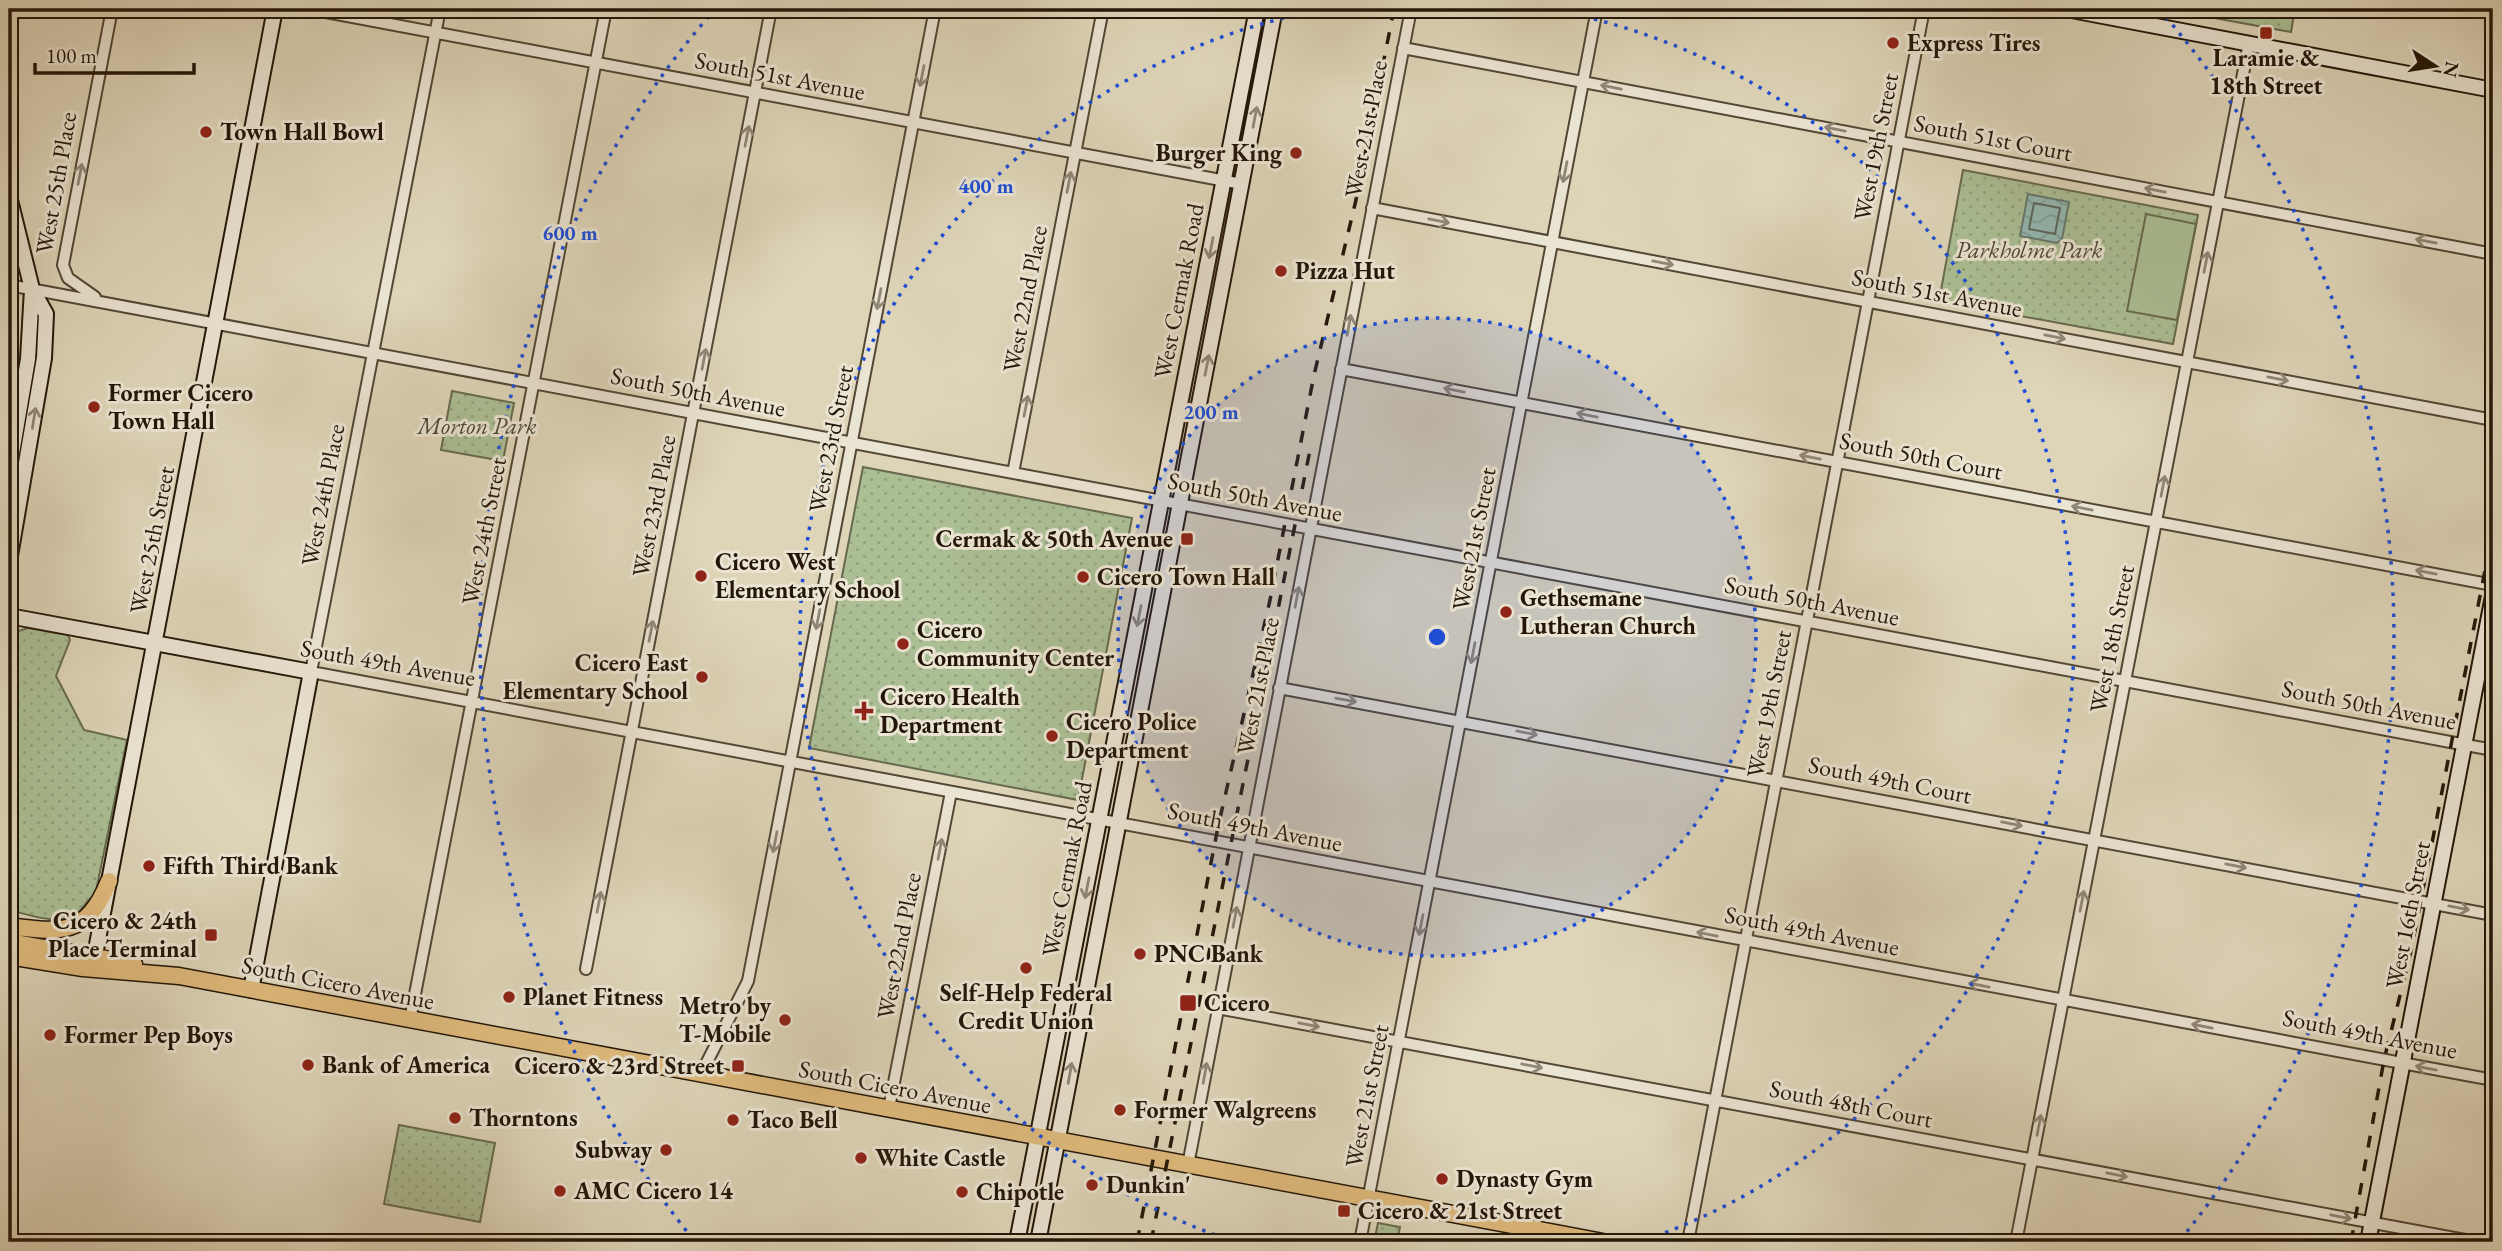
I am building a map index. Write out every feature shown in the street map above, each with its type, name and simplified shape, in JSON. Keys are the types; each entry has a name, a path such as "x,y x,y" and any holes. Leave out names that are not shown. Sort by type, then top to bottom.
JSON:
{"main road":[{"name":"West 25th Street","path":"95,955 275,9"},
{"name":"West Cermak Road","path":"1017,1242 1257,9"},
{"name":"West Cermak Road","path":"1038,1242 1275,9"},
{"path":"2066,9 2493,90"},
{"path":"9,196 32,289"},
{"name":"West 25th Place","path":"9,471 28,359 32,289"},
{"name":"West 25th Place","path":"9,562 44,358 46,314 32,289"},
{"name":"West 16th Street","path":"2368,1242 2493,596"},
{"name":"South 49th Avenue","path":"9,616 312,672"},
{"name":"West 24th Place","path":"251,990 312,672"},
{"path":"9,926 49,931 71,929 94,909 109,881"},
{"path":"9,926 95,955"},
{"name":"South Cicero Avenue","path":"9,942 95,955 178,976 251,990 1368,1198 1525,1235 1603,1242"},
{"name":"South Cicero Avenue","path":"9,956 83,968 178,976"}],"street":[{"name":"West 25th Place","path":"105,302 85,293 68,278 63,265 112,9"},
{"name":"South 51st Avenue","path":"310,9 1242,184"},
{"name":"West 24th Place","path":"312,672 440,9"},
{"name":"West 24th Street","path":"410,1020 606,9"},
{"name":"West 23rd Place","path":"586,969 771,9"},
{"name":"West 23rd Street","path":"701,1074 748,981 935,9"},
{"name":"West 22nd Place","path":"1013,473 1103,9"},
{"name":"West 21st Place","path":"1188,1164 1411,9"},
{"name":"West 21st Street","path":"1360,1242 1597,9"},
{"name":"West 19th Street","path":"1688,1242 1924,9"},
{"name":"West 18th Street","path":"2016,1242 2249,43"},
{"name":"South 51st Court","path":"1404,48 2493,254"},
{"name":"South 51st Avenue","path":"1372,208 2493,420"},
{"name":"South 50th Avenue","path":"9,285 2493,750"},
{"name":"South 50th Court","path":"1341,369 2493,585"},
{"name":"South 49th Avenue","path":"312,672 2493,1080"},
{"name":"South 49th Court","path":"1279,688 2493,915"},
{"name":"West 22nd Place","path":"889,1108 951,792"},
{"name":"South 48th Court","path":"1217,1008 2476,1242"}],"green space":[{"path":"2165,9 2295,9 2291,32"},
{"name":"Parkholme Park","path":"1963,170 2198,215 2173,344 1939,301"},
{"path":"2146,214 2196,224 2177,320 2127,311"},
{"name":"Morton Park","path":"452,391 514,403 503,461 441,450"},
{"path":"863,467 1132,518 1078,800 809,748"},
{"path":"28,628 68,635 70,640 56,676 84,730 127,740 95,896 75,915 60,919 9,910 9,634"},
{"path":"399,1125 495,1143 480,1222 384,1204"},
{"path":"1378,1223 1400,1227 1397,1242 1374,1242"}],"water":[{"path":"2028,194 2069,202 2062,239 2057,243 2020,236"}],"railway":[{"path":"1137,1242 1218,827 1270,600 1314,375 1356,200 1394,9"},
{"path":"1151,1242 1310,450"},
{"path":"2351,1242 2384,1060 2411,951 2493,529"}],"place":[{"name":"Laramie & 18th Street","path":"2266,33"},
{"name":"Express Tires","path":"1893,43"},
{"name":"Town Hall Bowl","path":"206,132"},
{"name":"Burger King","path":"1296,153"},
{"name":"Pizza Hut","path":"1281,271"},
{"name":"Former Cicero Town Hall","path":"94,407"},
{"name":"Cermak & 50th Avenue","path":"1187,539"},
{"name":"Cicero West Elementary School","path":"701,576"},
{"name":"Cicero Town Hall","path":"1083,577"},
{"name":"Gethsemane Lutheran Church","path":"1506,612"},
{"name":"Cicero Community Center","path":"903,644"},
{"name":"Cicero East Elementary School","path":"702,677"},
{"name":"Cicero Health Department","path":"864,711"},
{"name":"Cicero Police Department","path":"1052,736"},
{"name":"Fifth Third Bank","path":"149,866"},
{"name":"Cicero & 24th Place Terminal","path":"211,935"},
{"name":"PNC Bank","path":"1140,954"},
{"name":"Self-Help Federal Credit Union","path":"1026,968"},
{"name":"Planet Fitness","path":"509,997"},
{"name":"Cicero","path":"1188,1003"},
{"name":"Metro by T-Mobile","path":"785,1020"},
{"name":"Former Pep Boys","path":"50,1035"},
{"name":"Bank of America","path":"308,1065"},
{"name":"Cicero & 23rd Street","path":"738,1066"},
{"name":"Former Walgreens","path":"1120,1110"},
{"name":"Thorntons","path":"455,1118"},
{"name":"Taco Bell","path":"733,1120"},
{"name":"Subway","path":"666,1150"},
{"name":"White Castle","path":"861,1158"},
{"name":"Dynasty Gym","path":"1442,1179"},
{"name":"Dunkin'","path":"1092,1185"},
{"name":"AMC Cicero 14","path":"560,1191"},
{"name":"Chipotle","path":"962,1192"},
{"name":"Cicero & 21st Street","path":"1344,1211"}]}
